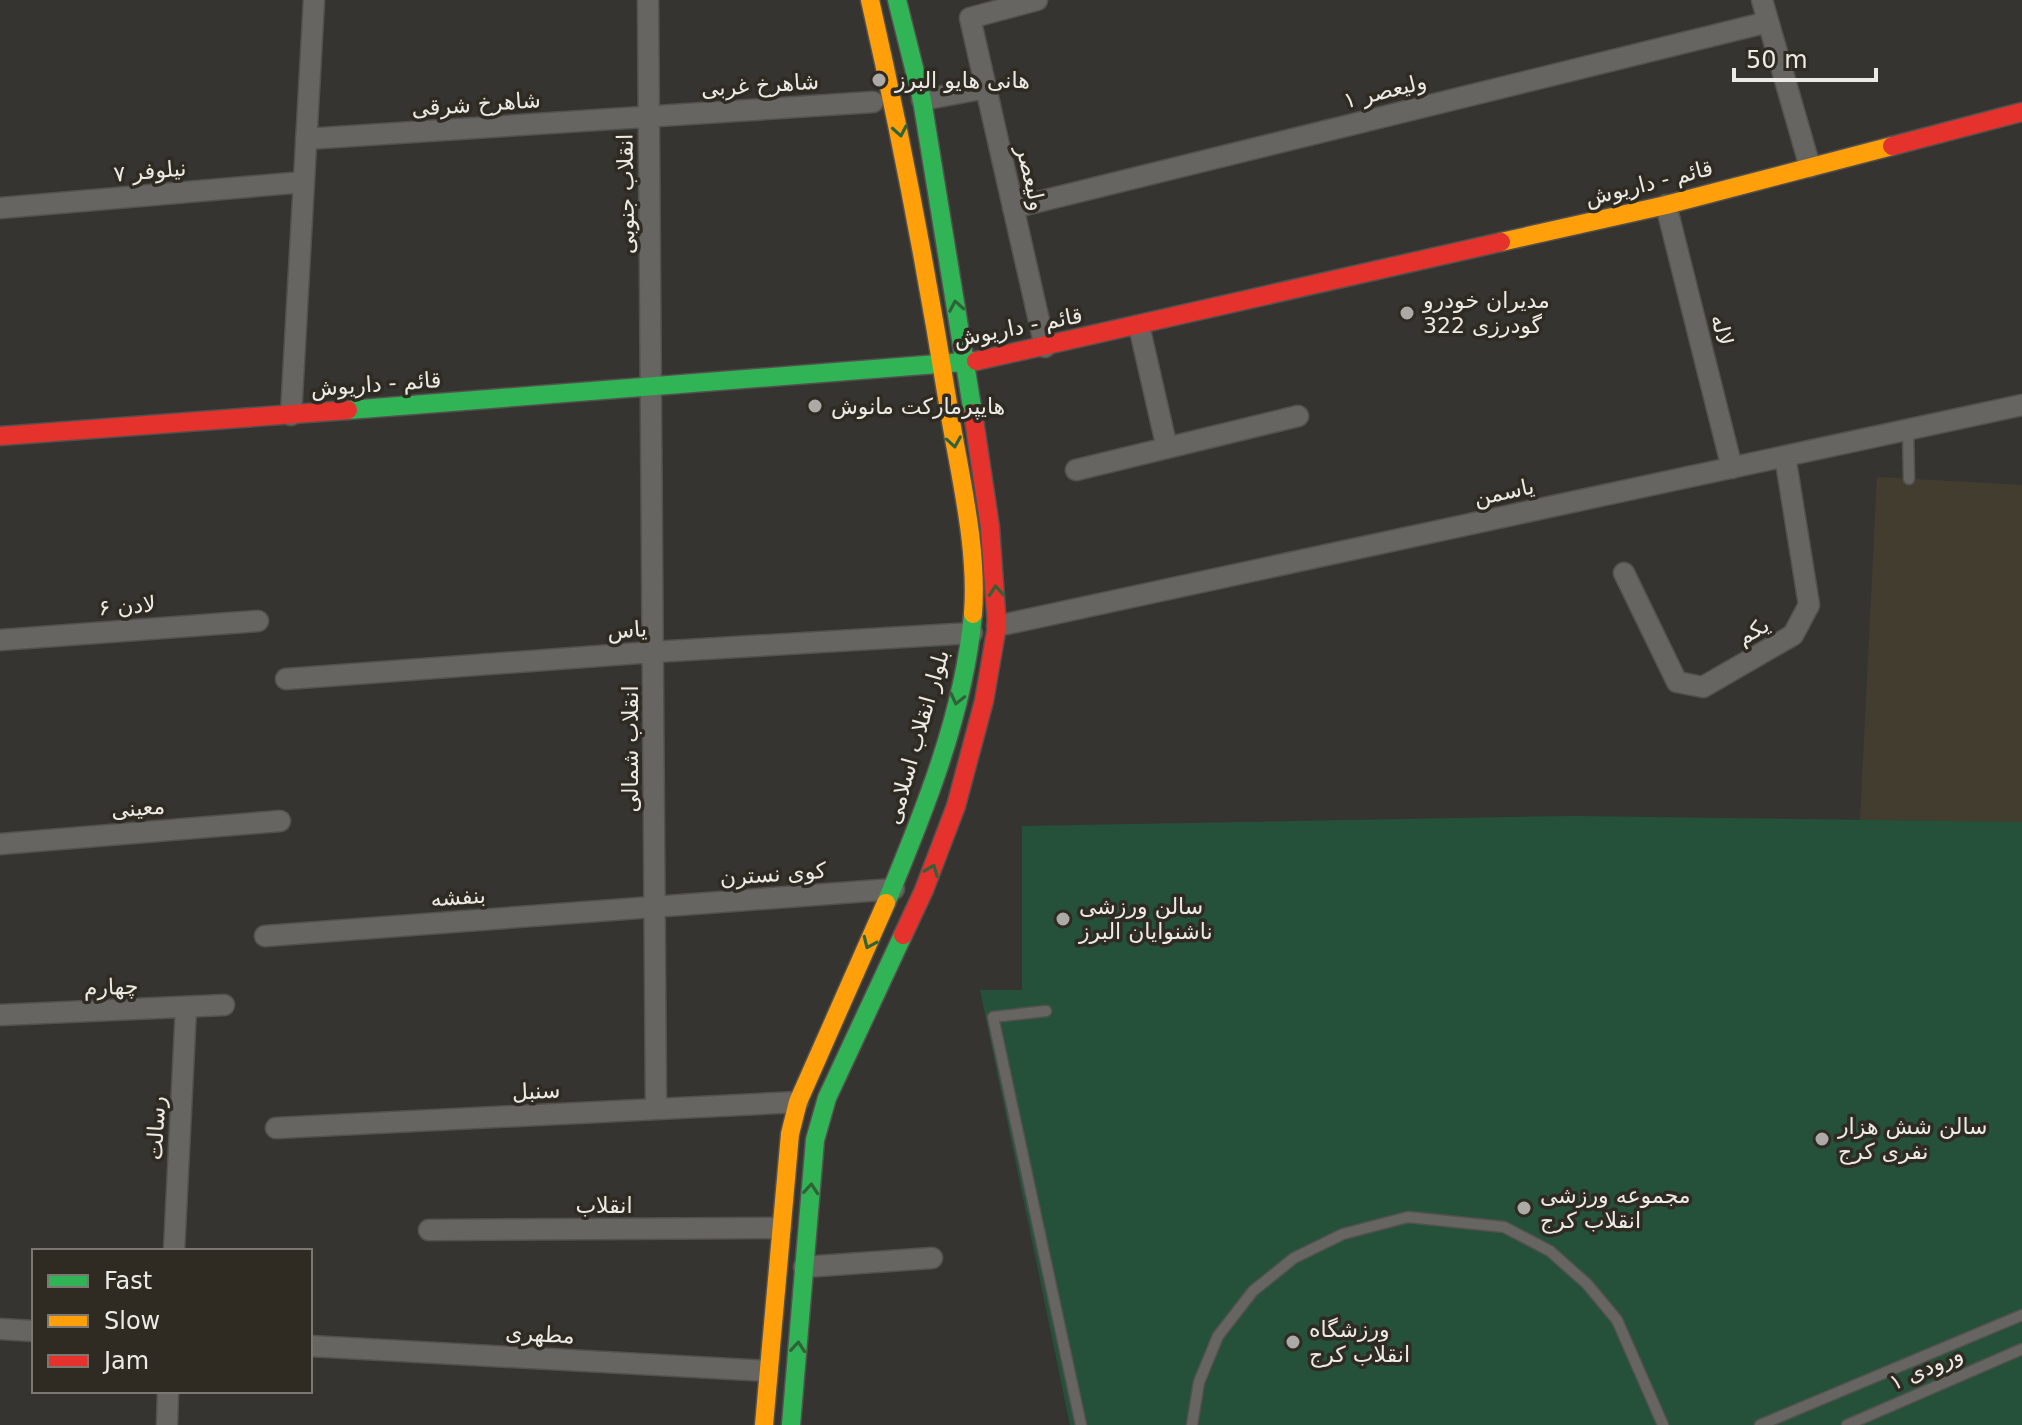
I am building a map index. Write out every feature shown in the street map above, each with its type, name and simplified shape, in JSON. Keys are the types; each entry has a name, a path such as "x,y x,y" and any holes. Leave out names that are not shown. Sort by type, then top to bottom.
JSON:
{"main road":[{"name":"بلوار انقلاب اسلامی","path":"764,1425 790,1134 798,1102 894,889 937,769 972,633 975,595 974,565 942,366 895,104 870,0"},
{"path":"791,1425 815,1140 827,1098 924,890 956,806 984,701 997,626 990,527 966,363 922,100 897,0"},
{"name":"قائم - داریوش","path":"0,436 966,363 1666,205 2022,112"},
{"path":"972,633 997,626"}],"street":[{"path":"291,415 314,0"},
{"name":"انقلاب جنوبی","path":"648,0 652,388"},
{"name":"ولیعصر","path":"1037,0 970,18 1045,347"},
{"path":"1762,0 1810,167"},
{"name":"ولیعصر ۱","path":"1013,208 1768,22"},
{"path":"922,100 986,88"},
{"name":"شاهرخ غربی","path":"650,116 873,102"},
{"name":"شاهرخ شرقی","path":"306,139 650,116"},
{"name":"نیلوفر ۷","path":"0,208 304,182"},
{"name":"لاله","path":"1666,205 1732,468"},
{"path":"1139,326 1167,448"},
{"name":"انقلاب شمالی","path":"652,388 656,1109"},
{"name":"یاسمن","path":"997,626 2022,405"},
{"path":"1076,470 1298,416"},
{"name":"یکم","path":"1624,573 1677,682 1703,687 1793,635 1809,605 1785,456"},
{"name":"لادن ۶","path":"0,640 258,621"},
{"name":"یاس","path":"286,679 972,633"},
{"name":"معینی","path":"0,844 280,821"},
{"name":"کوی نسترن","path":"655,906 894,889"},
{"name":"بنفشه","path":"265,936 655,906"},
{"name":"چهارم","path":"0,1015 224,1005"},
{"name":"رسالت","path":"174,1249 186,1008"},
{"name":"سنبل","path":"276,1128 798,1102"},
{"name":"انقلاب","path":"429,1230 781,1228"},
{"path":"804,1267 932,1258"},
{"path":"0,1329 32,1331"},
{"name":"مطهری","path":"312,1346 768,1371"},
{"path":"167,1425 168,1393"}],"lane":[{"path":"1908,430 1909,479"},
{"path":"1046,1011 993,1017 1081,1425"},
{"path":"1192,1425 1199,1382 1218,1336 1253,1291 1294,1258 1343,1234 1408,1217 1504,1227 1550,1251 1587,1284 1617,1320 1663,1425"},
{"path":"1760,1425 2022,1315"},
{"name":"ورودی ۱","path":"1847,1425 2022,1349"}],"shaded area":[{"path":"1877,477 2022,485 2022,822 1860,820"}],"green space":[{"name":"مجموعه ورزشی انقلاب کرج","path":"1572,816 2022,822 2022,1425 1070,1425 980,990 1022,990 1022,826"}],"traffic: fast":[{"path":"897,0 922,100 973,413"},
{"path":"348,410 976,361"},
{"path":"886,903 928,798 952,725 973,614"},
{"path":"791,1425 815,1140 827,1098 903,935"}],"traffic: slow":[{"path":"870,0 913,205 963,486 973,563 973,614"},
{"path":"1501,242 1666,205 1892,146"},
{"path":"764,1425 790,1134 798,1102 886,903"}],"traffic: jam":[{"path":"1892,146 2022,112"},
{"path":"976,361 1501,242"},
{"path":"0,436 348,410"},
{"path":"903,935 956,806 984,701 997,626 990,527 973,413"}],"place":[{"name":"هانی هایو البرز","path":"879,80"},
{"name":"مدیران خودرو گودرزی 322","path":"1407,313"},
{"name":"هایپرمارکت مانوش","path":"815,406"},
{"name":"سالن ورزشی ناشنوایان البرز","path":"1063,919"},
{"name":"سالن شش هزار نفری کرج","path":"1822,1139"},
{"name":"مجموعه ورزشی انقلاب کرج","path":"1524,1208"},
{"name":"ورزشگاه انقلاب کرج","path":"1293,1342"}]}
